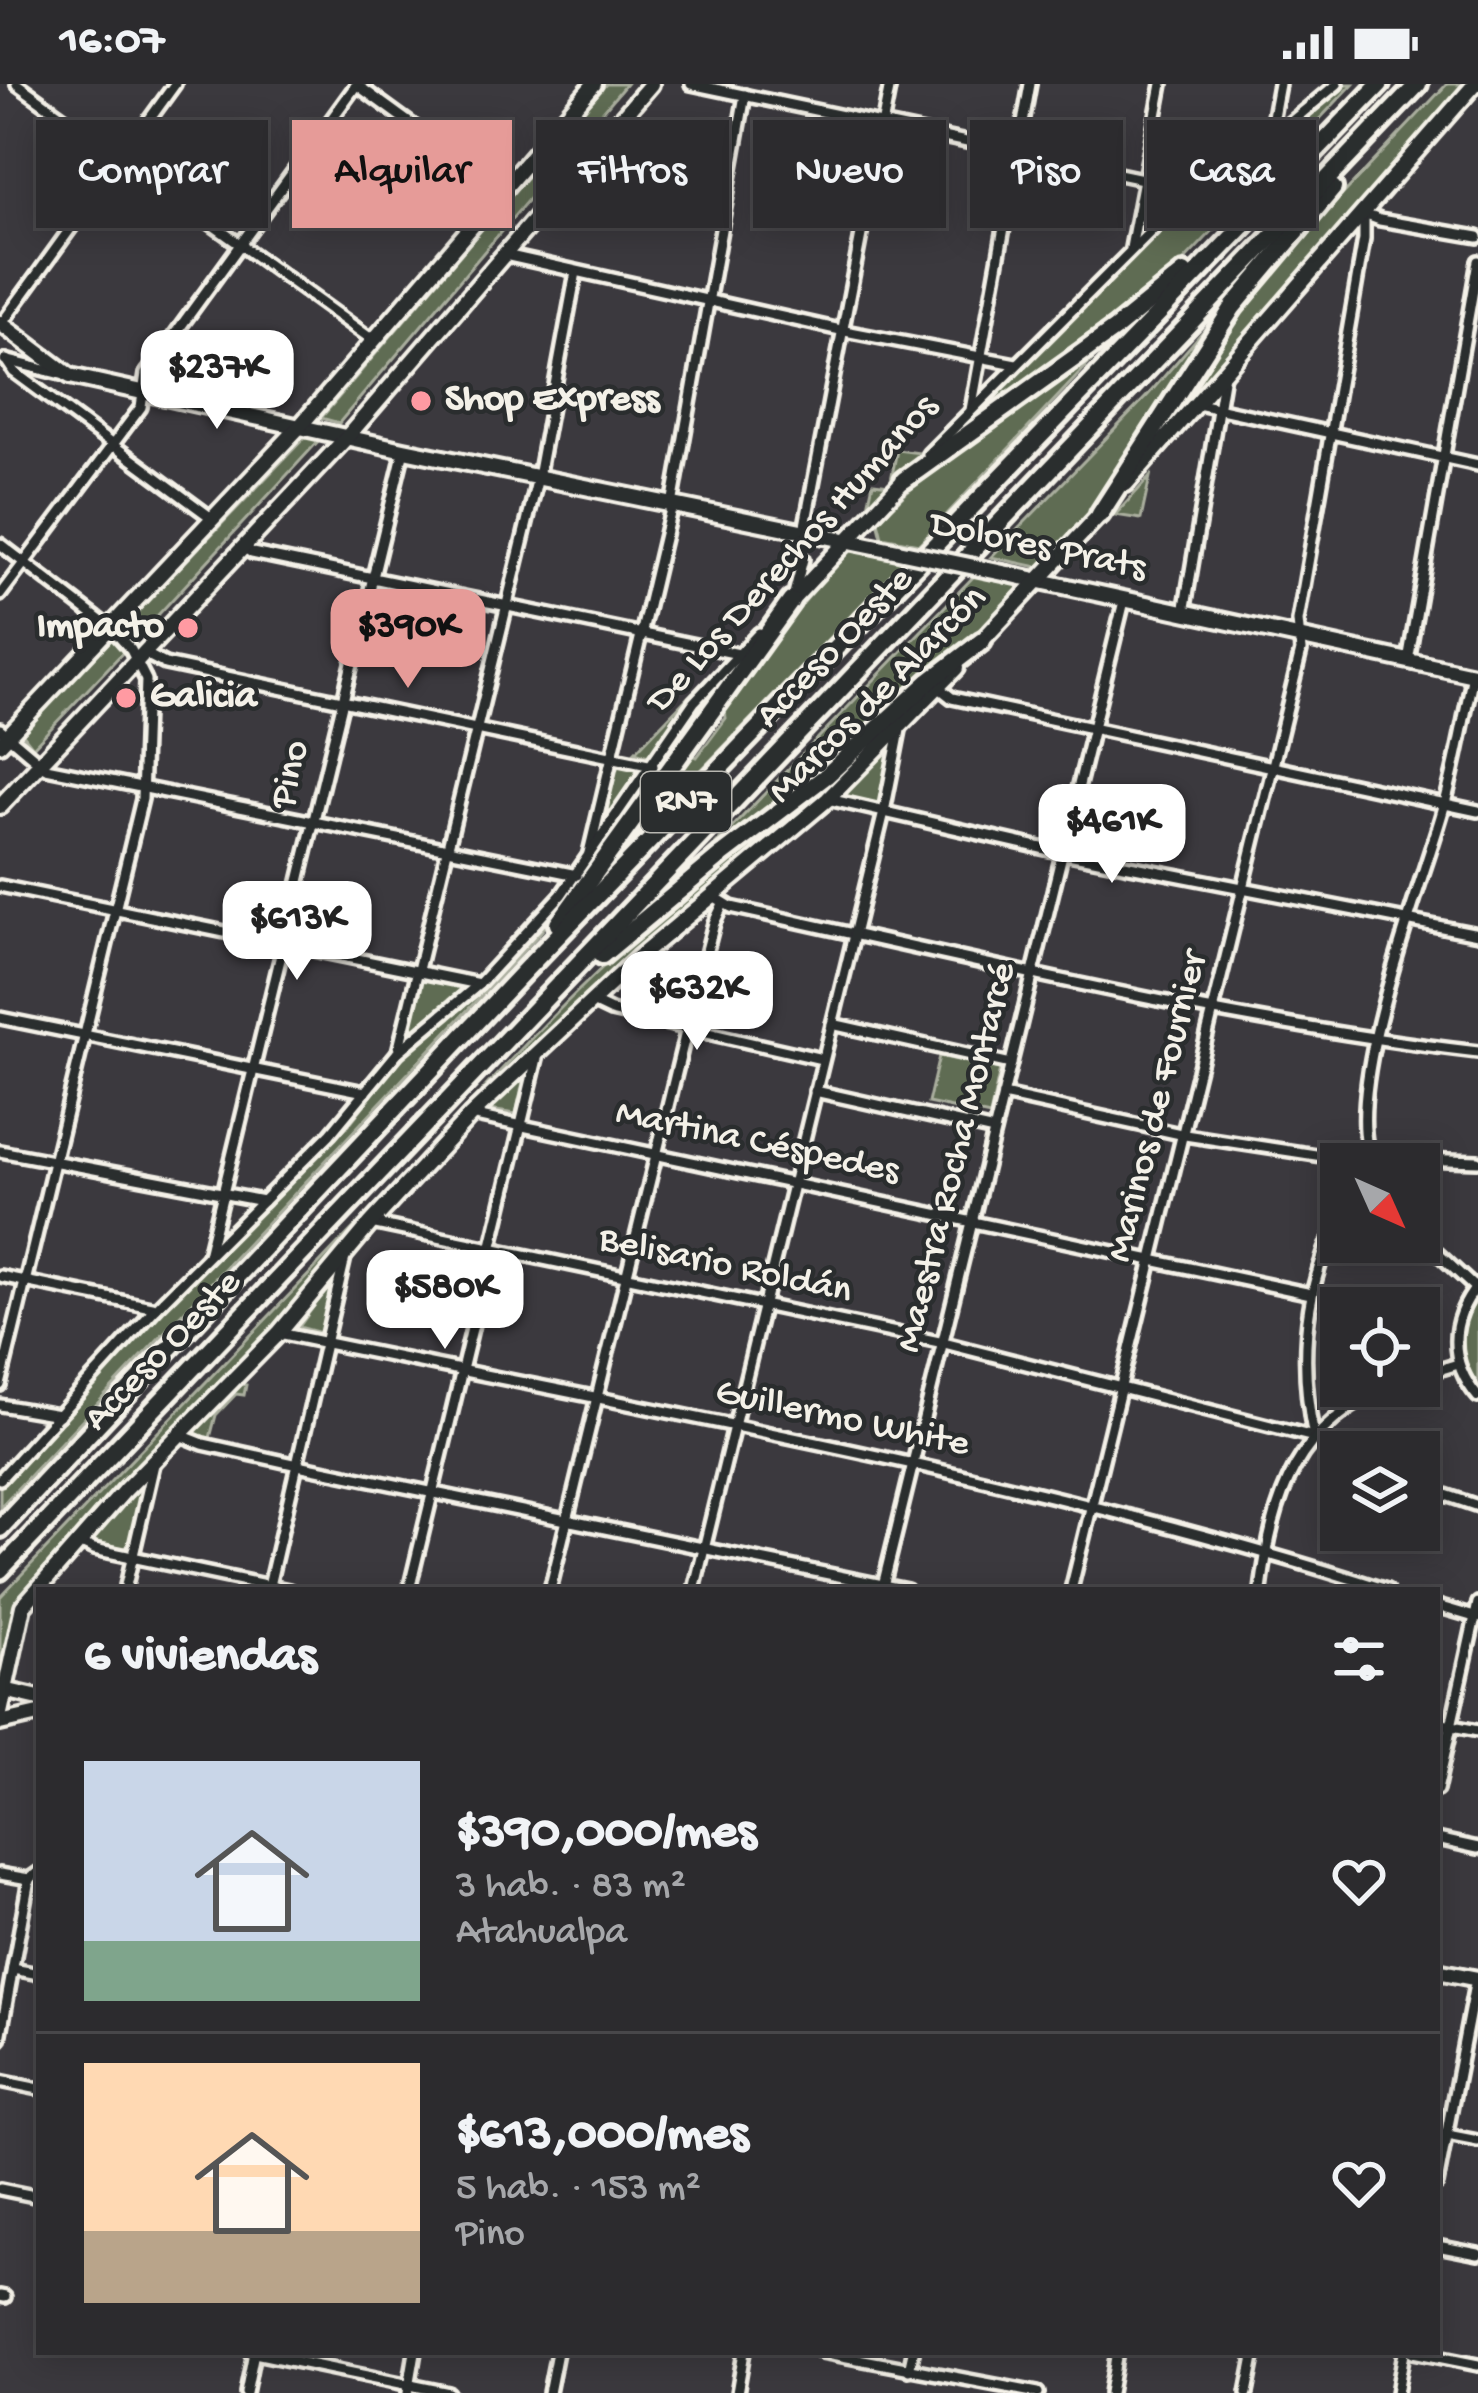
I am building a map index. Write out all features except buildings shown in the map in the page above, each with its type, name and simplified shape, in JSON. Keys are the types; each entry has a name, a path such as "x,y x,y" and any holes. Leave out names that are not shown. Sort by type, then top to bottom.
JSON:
{"highway":[{"name":"Acceso Oeste","path":"1316,151 1380,84"},
{"name":"Acceso Oeste","path":"0,1570 1417,86"},
{"path":"1100,514 1234,307 1417,86"},
{"path":"904,479 1115,329 1238,228"},
{"name":"Acceso Oeste","path":"0,1528 526,969 1241,228"},
{"path":"526,969 792,599"},
{"path":"555,993 826,776 930,681 982,641"}],"street":[{"path":"17,84 67,120"},
{"path":"149,120 175,84"},
{"path":"0,595 141,407 146,374 356,84 405,120"},
{"path":"512,180 594,84"},
{"path":"0,806 347,437 651,84"},
{"path":"691,84 864,120"},
{"path":"884,120 890,84"},
{"path":"1023,120 1030,84"},
{"path":"1131,248 1162,84"},
{"path":"1273,120 1279,84"},
{"name":"De Los Derechos Humanos","path":"1293,120 1337,84"},
{"name":"Marcos de Alarcón","path":"40,1587 155,1458 279,1333 370,1223 471,1115 590,1001 719,900 828,799 1040,583 1475,84"},
{"path":"586,862 672,505 746,95"},
{"path":"1123,176 1147,181"},
{"path":"1364,214 1478,237"},
{"name":"Marinos de Fournier","path":"1072,1587 1301,651 1298,621 1364,238 1364,214"},
{"path":"70,376 0,325 71,228"},
{"path":"216,228 374,341"},
{"path":"471,228 301,424 3,736 40,764 577,875"},
{"path":"804,531 864,228"},
{"path":"971,410 1003,228"},
{"name":"De Los Derechos Humanos","path":"0,1479 155,1308 330,1135 398,1052 479,984 577,875 694,702 904,479 1153,228"},
{"path":"504,255 1016,364"},
{"path":"1408,662 1478,261"},
{"path":"398,1052 538,477 576,272"},
{"path":"3,360 70,376"},
{"path":"3,360 213,519"},
{"path":"1184,613 1224,374"},
{"name":"Dolores Prats","path":"70,376 1476,676"},
{"path":"1198,404 1478,465"},
{"name":"Pino","path":"208,1255 404,450"},
{"path":"0,544 110,627 140,657 653,766"},
{"path":"245,548 739,654"},
{"path":"792,599 803,559"},
{"name":"Maestra Rocha Montarcé","path":"883,1587 1124,601"},
{"path":"0,1385 144,788 146,680 140,657"},
{"path":"1370,1143 1364,1085 1374,1040 1445,804 1476,676"},
{"path":"938,687 952,698 1478,811"},
{"path":"695,1587 884,812 901,725"},
{"path":"828,799 1063,853 1478,934"},
{"path":"0,886 479,984"},
{"path":"551,1587 719,900 854,934 1213,1010 1374,1040 1478,1052"},
{"path":"590,1001 611,1011 822,1059"},
{"path":"0,1018 365,1092"},
{"path":"832,1024 1011,1064"},
{"path":"410,1587 539,1050"},
{"path":"814,1090 994,1131"},
{"path":"1003,1095 1185,1135 1320,1156"},
{"name":"Martina Céspedes","path":"471,1115 1311,1294"},
{"path":"0,1150 263,1202"},
{"path":"1440,1160 1478,1161"},
{"name":"Belisario Roldán","path":"370,1223 944,1342 1320,1440"},
{"path":"268,1587 346,1253"},
{"path":"1440,1255 1476,1287 1460,1310 1454,1337 1458,1364 1478,1397"},
{"path":"1314,1437 1305,1330 1320,1262"},
{"path":"0,1276 155,1308"},
{"name":"Guillermo White","path":"279,1333 913,1463 1265,1551 1378,1587"},
{"path":"1440,1370 1458,1364"},
{"path":"0,1405 59,1415"},
{"path":"1261,1587 1265,1551 1283,1488 1314,1437 1352,1407"},
{"path":"178,1434 298,1465 883,1587"},
{"path":"125,1587 155,1458"},
{"path":"1440,1493 1478,1506"},
{"path":"81,1543 264,1587"},
{"name":"Marcos de Alarcón","path":"0,1713 23,1606 36,1592"},
{"path":"1440,1777 1478,1603"},
{"path":"1440,1607 1476,1618"},
{"path":"4,1690 36,1697"},
{"path":"0,1723 36,1715"},
{"path":"1440,1724 1478,1731"},
{"path":"1440,1840 1478,1848"},
{"path":"0,1874 34,1876 0,2034"},
{"path":"13,1969 36,1973"},
{"path":"1440,1972 1477,1979 1442,2134 1478,2141"},
{"path":"0,2080 36,2088"},
{"path":"0,2189 36,2197"},
{"path":"1440,2247 1478,2254"},
{"path":"246,2393 252,2355"},
{"path":"266,2355 409,2389 449,2393"},
{"path":"409,2389 415,2355"},
{"path":"549,2393 556,2355"},
{"path":"737,2393 743,2355"},
{"path":"836,2355 1038,2393"},
{"path":"910,2370 912,2355"},
{"path":"1110,2393 1116,2355"},
{"path":"1247,2393 1254,2355"},
{"path":"1397,2393 1407,2355"},
{"path":"1424,2355 1478,2365"}],"green space":[{"path":"606,84 626,84 596,120 575,120"},
{"path":"1347,84 1353,84 1316,123 1301,120"},
{"path":"1447,84 1471,84 1138,465 1229,330 1316,223"},
{"path":"536,166 536,190 512,219 512,194"},
{"path":"1147,189 1147,225 1140,231"},
{"path":"483,228 504,228 339,423 321,418"},
{"path":"1162,228 1215,228 1160,286 944,446"},
{"path":"1230,300 1144,440 1070,539 1042,568 991,557 1148,395"},
{"path":"1111,340 919,544 882,537 878,521 932,470"},
{"path":"309,433 323,436 134,641 122,628"},
{"path":"897,450 920,453 867,510 873,483 890,485"},
{"path":"1150,477 1141,519 1115,515"},
{"path":"852,549 905,560 603,871 688,754 697,757 726,718 724,704 754,663"},
{"path":"976,574 1020,581 999,615 871,727 867,723 858,728 810,771 812,775 693,868"},
{"path":"113,636 127,648 33,747 22,733"},
{"path":"712,693 577,889 539,934 0,1507 0,1485 192,1277 347,1127 402,1056 523,946 590,866"},
{"path":"691,694 692,700 657,752 648,756 635,752"},
{"path":"894,744 880,808 838,797"},
{"path":"616,765 640,769 601,829"},
{"path":"759,841 766,845 536,1043 438,1138 631,941"},
{"path":"423,977 468,988 407,1038"},
{"path":"939,1056 1000,1069 990,1116 928,1103"},
{"path":"525,1073 516,1114 483,1109"},
{"path":"386,1194 279,1324 118,1490 16,1611 0,1683 0,1597"},
{"path":"331,1282 336,1282 321,1333 299,1327"},
{"path":"1478,1298 1478,1384 1467,1364 1463,1341 1467,1318"},
{"path":"239,1384 246,1385 244,1395 236,1394 216,1415 210,1438 194,1434 194,1428"},
{"path":"146,1475 128,1546 96,1543 94,1538"}],"place":[{"name":"Shop Express","path":"421,401"},
{"name":"Impacto","path":"188,628"},
{"name":"Galicia","path":"126,698"}]}
